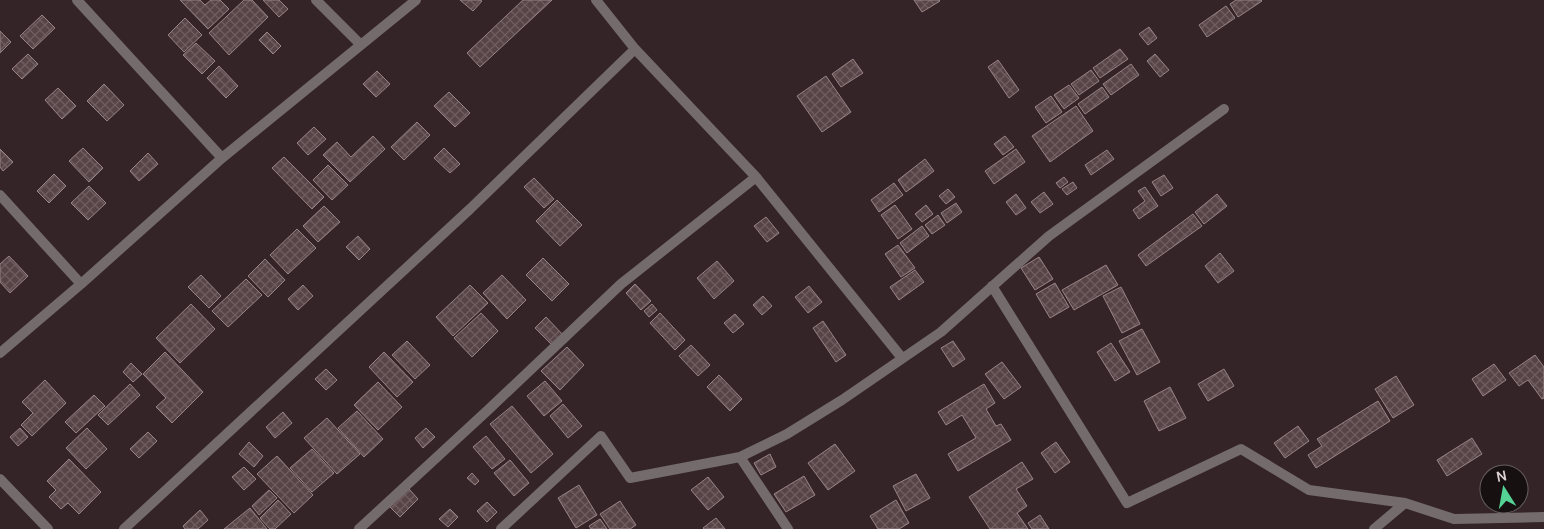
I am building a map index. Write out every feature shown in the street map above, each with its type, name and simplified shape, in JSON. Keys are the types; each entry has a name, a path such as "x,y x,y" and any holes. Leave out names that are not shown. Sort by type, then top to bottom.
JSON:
{"street":[{"path":"77,0 222,158"},
{"path":"316,0 361,45"},
{"path":"0,353 81,284 222,158 416,0"},
{"path":"596,0 635,49 756,177 902,358"},
{"path":"124,529 463,216 635,49"},
{"path":"500,529 601,436 630,478 740,457 787,434 842,400 941,332 1049,236 1224,109"},
{"path":"359,529 621,284 756,177"},
{"path":"0,195 81,284"},
{"path":"992,286 1126,504 1240,449 1310,490 1405,503 1454,519 1544,517"},
{"path":"740,457 788,529"},
{"path":"0,479 48,529"},
{"path":"1374,529 1405,503"}],"building":[{"path":"180,0 200,0 205,5 211,0 220,0 229,9 208,29"},
{"path":"244,0 252,0 268,17 229,55 209,33"},
{"path":"263,0 279,0 288,9 279,17"},
{"path":"460,0 480,0 482,1 473,11"},
{"path":"523,0 552,0 480,67 467,53"},
{"path":"914,0 939,0 940,1 922,12"},
{"path":"1236,0 1262,1 1238,17 1230,4"},
{"path":"1226,6 1235,18 1207,37 1199,25"},
{"path":"42,15 55,28 33,49 20,36"},
{"path":"185,18 202,35 184,52 168,35"},
{"path":"1149,27 1157,38 1148,45 1139,34"},
{"path":"0,31 11,42 0,53"},
{"path":"267,32 281,46 273,54 259,40"},
{"path":"196,43 215,61 202,74 183,55"},
{"path":"1120,49 1128,59 1100,78 1093,68"},
{"path":"28,54 38,64 22,79 12,69"},
{"path":"1155,54 1169,70 1160,77 1147,61"},
{"path":"853,59 863,73 841,87 832,74"},
{"path":"998,60 1019,90 1009,98 988,67"},
{"path":"1131,64 1139,75 1111,95 1103,84"},
{"path":"219,66 238,86 226,98 207,78"},
{"path":"1091,70 1099,81 1079,95 1071,84"},
{"path":"377,71 390,84 376,97 363,84"},
{"path":"826,76 851,112 822,132 797,96"},
{"path":"104,84 124,105 107,121 87,101"},
{"path":"1069,85 1079,98 1064,109 1054,95"},
{"path":"1102,87 1109,97 1085,114 1078,104"},
{"path":"58,88 76,106 62,119 45,100"},
{"path":"449,92 470,113 455,127 434,106"},
{"path":"1051,96 1062,112 1046,123 1035,107"},
{"path":"1076,106 1093,131 1050,162 1032,136"},
{"path":"417,122 430,135 404,160 391,147"},
{"path":"314,127 326,139 308,155 297,143"},
{"path":"373,136 385,149 350,182 323,155 337,142 351,157"},
{"path":"1005,136 1014,147 1003,155 994,144"},
{"path":"83,148 103,168 89,182 69,161"},
{"path":"444,148 460,164 450,173 434,158"},
{"path":"0,149 13,162 3,171 0,167"},
{"path":"1016,149 1025,162 994,184 985,171"},
{"path":"1107,150 1114,159 1091,175 1085,165"},
{"path":"148,153 158,164 139,181 130,171"},
{"path":"284,157 324,197 312,209 272,168"},
{"path":"925,159 934,171 906,192 898,180"},
{"path":"328,165 348,185 332,200 313,180"},
{"path":"54,174 66,186 49,203 37,191"},
{"path":"1164,175 1173,188 1161,196 1152,182"},
{"path":"1064,177 1068,182 1060,188 1056,183"},
{"path":"534,178 554,199 544,208 524,187"},
{"path":"1073,182 1077,188 1067,195 1062,189"},
{"path":"894,183 903,195 879,212 871,200"},
{"path":"89,186 106,203 88,220 71,203"},
{"path":"1145,187 1158,206 1139,219 1133,210 1145,201 1138,191"},
{"path":"948,189 955,197 946,204 939,196"},
{"path":"1044,192 1053,204 1040,213 1031,202"},
{"path":"1016,194 1026,208 1016,215 1006,202"},
{"path":"1217,194 1227,206 1204,224 1195,212"},
{"path":"557,200 582,225 560,246 536,221"},
{"path":"956,203 962,212 947,223 941,213"},
{"path":"895,205 912,229 898,239 881,215"},
{"path":"926,205 933,214 922,222 915,214"},
{"path":"324,206 340,222 318,242 303,226"},
{"path":"1193,214 1202,226 1146,266 1138,255"},
{"path":"938,215 945,225 932,234 925,225"},
{"path":"766,217 779,233 767,242 754,226"},
{"path":"922,226 929,236 907,253 900,243"},
{"path":"297,229 316,248 288,274 270,255"},
{"path":"358,236 370,249 359,260 346,247"},
{"path":"898,245 915,268 901,277 885,254"},
{"path":"1220,253 1234,271 1218,283 1205,266"},
{"path":"9,256 28,276 10,293 0,282 0,264"},
{"path":"1039,257 1053,279 1035,290 1021,268"},
{"path":"543,258 569,284 552,301 526,275"},
{"path":"265,259 285,280 268,297 248,276"},
{"path":"717,261 734,281 714,299 697,278"},
{"path":"1106,265 1118,285 1074,310 1062,290"},
{"path":"915,270 924,282 899,300 890,287"},
{"path":"201,275 221,296 209,308 188,287"},
{"path":"502,275 526,300 507,319 483,293"},
{"path":"246,279 262,295 228,327 212,311"},
{"path":"1055,283 1069,307 1050,318 1036,294"},
{"path":"635,284 651,301 641,310 626,293"},
{"path":"303,285 313,296 298,310 288,299"},
{"path":"470,285 488,303 453,336 436,317"},
{"path":"809,286 822,302 808,313 795,297"},
{"path":"1121,287 1140,324 1122,333 1103,296"},
{"path":"763,296 772,306 762,315 753,305"},
{"path":"191,304 215,329 180,363 156,338"},
{"path":"652,304 657,310 649,317 644,311"},
{"path":"481,313 498,331 472,357 454,338"},
{"path":"660,313 685,340 675,350 650,323"},
{"path":"735,314 744,324 733,333 724,323"},
{"path":"546,317 563,335 552,345 535,328"},
{"path":"823,321 846,355 836,362 813,328"},
{"path":"1142,329 1160,362 1137,375 1119,341"},
{"path":"407,341 430,365 415,379 392,355"},
{"path":"953,341 965,359 953,367 941,348"},
{"path":"1111,343 1130,372 1115,381 1097,352"},
{"path":"691,345 710,365 698,376 679,356"},
{"path":"567,347 584,365 560,390 541,371"},
{"path":"165,352 203,392 172,423 156,407 166,398 143,374"},
{"path":"384,352 413,382 397,397 369,367"},
{"path":"1535,355 1544,367 1544,398 1542,399 1528,380 1519,386 1509,373"},
{"path":"1002,362 1021,387 1004,399 985,374"},
{"path":"131,363 142,374 133,382 123,372"},
{"path":"1494,364 1506,380 1483,396 1472,379"},
{"path":"326,369 337,380 326,390 315,379"},
{"path":"1224,369 1234,386 1208,401 1198,384"},
{"path":"719,375 742,399 730,411 707,387"},
{"path":"1396,376 1414,405 1393,418 1375,389"},
{"path":"45,380 66,403 32,436 21,425 33,413 22,402"},
{"path":"545,381 562,401 544,416 527,396"},
{"path":"378,382 402,407 378,430 354,405"},
{"path":"130,384 140,395 108,425 98,415"},
{"path":"984,384 995,403 986,409 996,426 1001,424 1011,440 958,471 948,454 976,438 962,415 946,425 938,412"},
{"path":"1170,387 1186,418 1159,431 1144,401"},
{"path":"94,395 105,406 76,433 65,422"},
{"path":"1378,401 1390,421 1316,468 1308,455 1322,446 1317,439"},
{"path":"563,404 582,426 568,438 550,416"},
{"path":"512,406 553,454 531,473 490,424"},
{"path":"357,411 383,439 364,457 338,428"},
{"path":"283,412 292,423 275,438 266,427"},
{"path":"327,418 360,454 337,474 304,438"},
{"path":"1298,426 1309,441 1285,458 1274,443"},
{"path":"20,428 28,437 18,446 10,437"},
{"path":"87,428 107,449 86,469 66,448"},
{"path":"426,428 435,437 423,448 415,438"},
{"path":"148,432 157,441 139,458 130,449"},
{"path":"486,436 505,459 492,469 473,447"},
{"path":"1472,438 1482,454 1447,476 1437,460"},
{"path":"249,442 263,456 254,467 239,454"},
{"path":"1056,442 1070,462 1055,473 1041,453"},
{"path":"835,444 855,471 828,490 808,463"},
{"path":"312,449 334,473 312,492 290,468"},
{"path":"770,454 776,467 761,475 754,463"},
{"path":"277,456 313,495 294,513 257,474"},
{"path":"69,459 101,492 79,514 68,503 61,509 49,497 56,490 47,481"},
{"path":"510,460 529,483 514,496 494,473"},
{"path":"1022,462 1033,479 1016,489 1027,506 1017,513 1028,529 990,529 969,497"},
{"path":"244,467 256,479 244,490 232,477"},
{"path":"472,473 479,481 475,485 467,478"},
{"path":"916,474 930,498 906,511 893,486"},
{"path":"804,476 815,495 786,512 774,494"},
{"path":"708,477 724,497 708,510 691,490"},
{"path":"579,485 597,515 576,528 558,498"},
{"path":"409,489 418,499 400,517 390,507"},
{"path":"269,490 277,498 259,515 252,506"},
{"path":"278,500 291,514 275,529 270,529 260,518"},
{"path":"896,500 909,523 899,529 878,529 870,516"},
{"path":"620,501 636,525 630,529 610,529 600,514"},
{"path":"487,502 497,512 487,522 477,511"},
{"path":"250,508 267,529 224,529"},
{"path":"450,509 458,517 448,527 439,519"},
{"path":"200,510 208,520 198,529 185,529 183,526"},
{"path":"1040,515 1049,529 1032,529 1028,523"},
{"path":"716,518 725,529 703,528"},
{"path":"600,519 607,529 591,529 589,526"}]}
